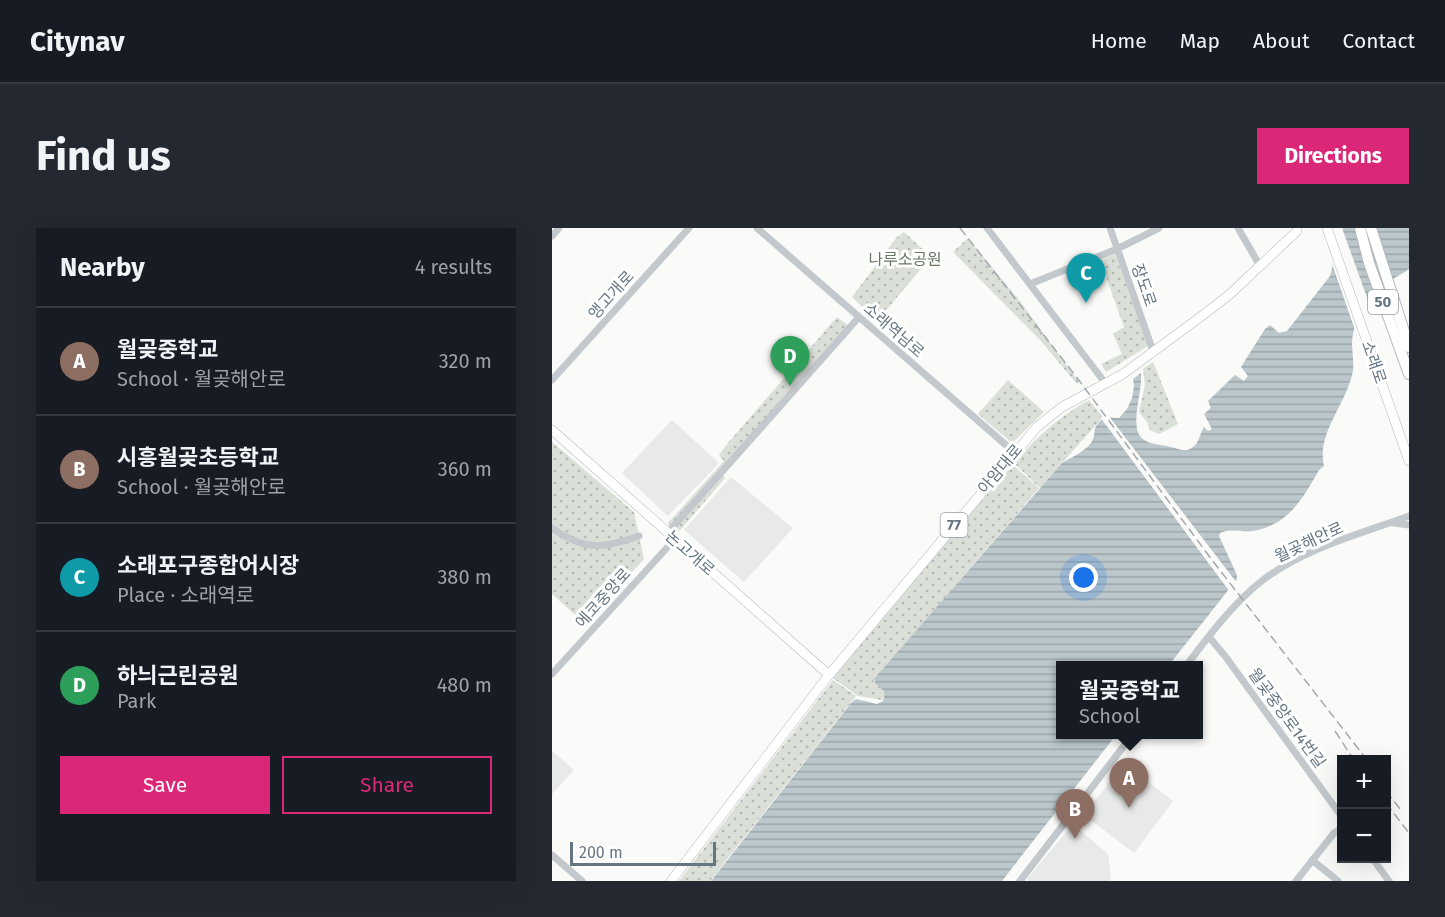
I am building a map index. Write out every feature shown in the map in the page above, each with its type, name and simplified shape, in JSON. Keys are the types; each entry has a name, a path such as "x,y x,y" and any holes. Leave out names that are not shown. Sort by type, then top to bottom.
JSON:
{"highway":[{"name":"50","path":"1360,228 1409,374"},
{"name":"50","path":"1371,228 1409,347"}],"main road":[{"name":"소래로","path":"1327,228 1409,461"},
{"name":"아암대로","path":"671,881 829,675 1037,427 1062,408 1106,384 1229,295 1299,229"},
{"name":"논고개로","path":"552,430 829,675"}],"street":[{"path":"552,236 559,228"},
{"name":"앵고개로","path":"552,380 689,228"},
{"name":"소래역남로","path":"757,228 1014,452"},
{"path":"987,228 1106,384"},
{"name":"장도로","path":"1110,228 1153,351"},
{"path":"1030,284 1117,249 1159,228"},
{"path":"1238,228 1260,266"},
{"path":"671,529 859,317"},
{"path":"1393,522 1409,510"},
{"name":"월곶해안로","path":"1190,661 1209,637 1262,581 1287,565 1332,544 1409,516"},
{"path":"1393,522 1409,525"},
{"path":"552,528 585,545 608,544 639,536"},
{"name":"에코중앙로","path":"552,674 675,539"},
{"name":"월곶중앙로14번길","path":"1209,637 1337,811"},
{"path":"1020,881 1130,739"},
{"path":"1296,881 1337,831"},
{"path":"552,855 582,881"},
{"path":"1312,860 1338,881"},
{"path":"1376,863 1387,878 1376,881"}],"shaded area":[{"path":"1344,228 1409,228 1409,269 1376,291 1359,315 1352,338 1353,371 1324,442 1324,466 1285,517 1265,528 1220,533 1219,536 1237,579 1172,661 1056,661 1056,739 1113,739 1002,881 711,881 852,702 856,699 877,704 883,701 885,692 875,683 874,679 1062,463 1091,443 1095,428 1100,421 1105,417 1119,418 1127,409 1132,398 1133,379 1141,373 1136,422 1139,434 1146,441 1188,450 1197,443 1204,427 1208,431 1212,429 1204,414 1211,408 1208,401 1235,375 1244,381 1248,376 1241,367 1265,329 1270,325 1279,333 1287,331 1330,276 1334,235"},
{"path":"672,420 719,463 668,516 622,473"},
{"path":"731,477 793,528 744,582 684,530"},
{"path":"552,751 574,770 552,794"},
{"path":"1124,763 1173,801 1134,853 1084,815"},
{"path":"1073,824 1108,854 1110,881 1029,881 1027,879"}],"green space":[{"name":"나루소공원","path":"904,232 931,257 877,321 852,297 897,237"},
{"path":"968,238 1022,304 1079,382 1077,384 1040,340 953,252"},
{"path":"1115,254 1148,346 1106,372 1101,364 1122,354 1113,334 1124,327 1100,260"},
{"path":"837,317 853,329 723,475 725,478 677,534 668,523 724,461 719,455 728,443"},
{"path":"1153,362 1178,424 1159,434 1150,430 1139,412 1145,385 1143,369"},
{"path":"1008,380 1044,412 1012,443 978,414"},
{"path":"1089,400 1103,417 1040,488 1014,463 1048,428"},
{"path":"552,442 634,512 644,559 585,624 552,594"},
{"path":"1013,465 1039,488 873,681 885,692 882,700 858,696 833,678 962,523"},
{"path":"833,680 856,696 710,881 679,881"}],"pier":[{"path":"1335,228 1342,228 1369,303 1356,333 1330,258 1331,234"},
{"path":"1108,415 1237,583 1230,592 1100,417"}],"railway":[{"path":"960,228 1078,379 1212,560 1363,755"},
{"path":"1335,731 1351,755"},
{"path":"1391,797 1400,809"},
{"path":"1391,809 1409,833"}],"place":[{"name":"소래포구종합어시장","path":"1086,303"},
{"name":"하늬근린공원","path":"790,386"},
{"name":"월곶중학교","path":"1129,808"},
{"name":"시흥월곶초등학교","path":"1075,839"}]}
